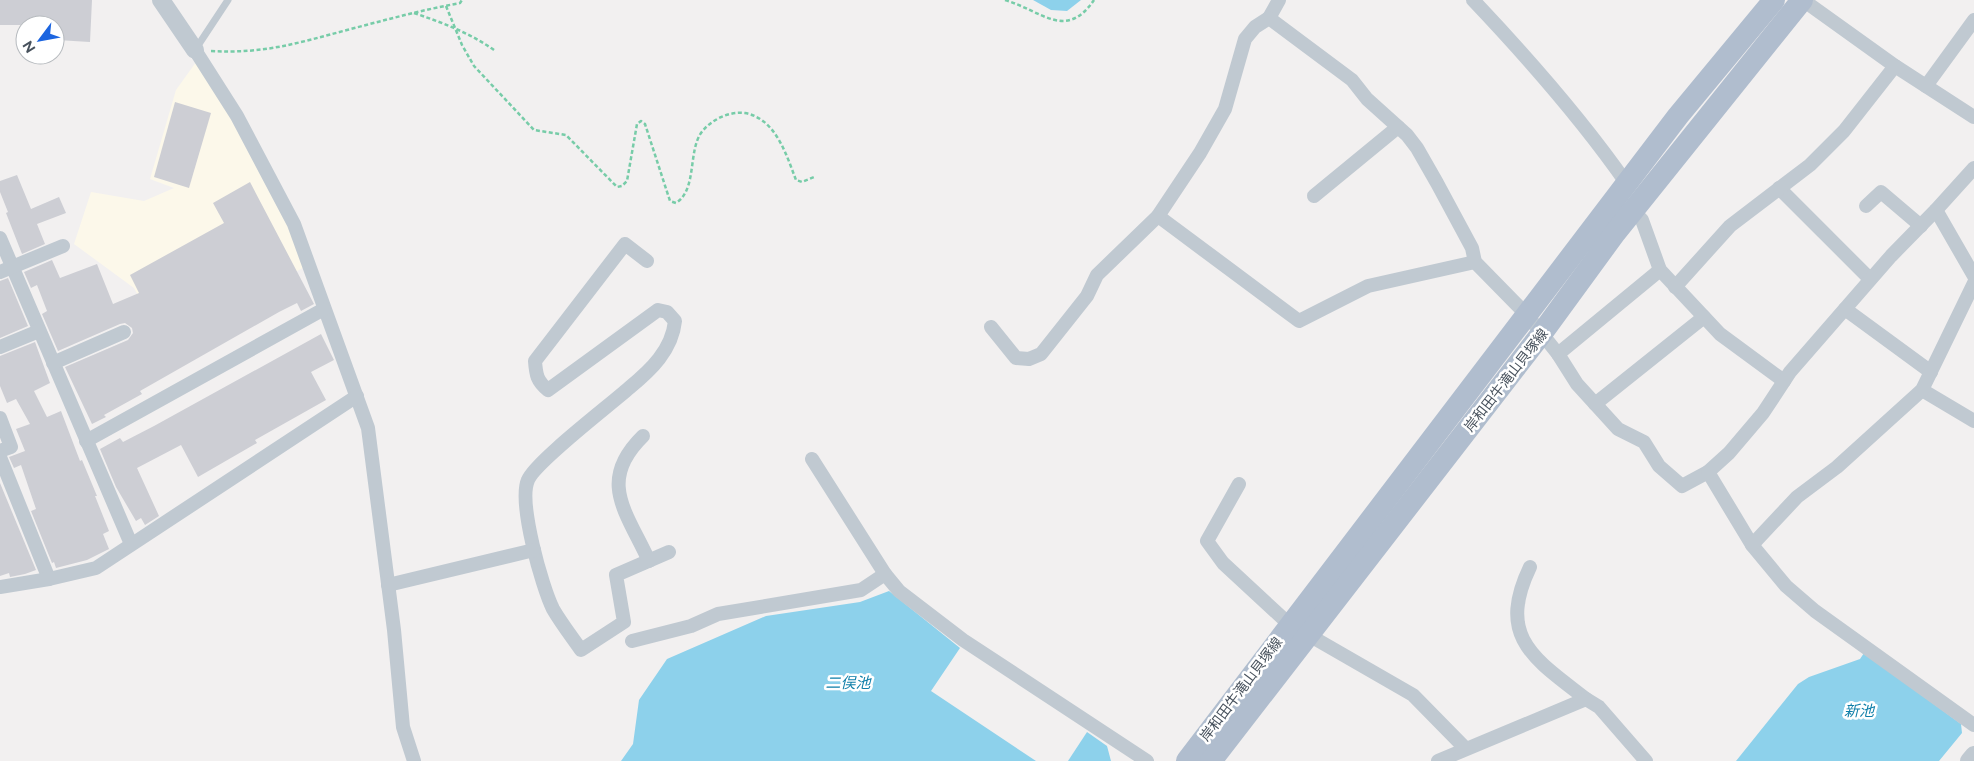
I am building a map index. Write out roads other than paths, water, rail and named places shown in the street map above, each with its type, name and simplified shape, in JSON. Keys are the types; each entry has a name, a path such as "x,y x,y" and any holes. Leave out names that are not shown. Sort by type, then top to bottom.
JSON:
{"main road":[{"name":"岸和田牛滝山貝塚線","path":"1211,761 1299,630 1527,314 1678,116 1774,0"},
{"name":"岸和田牛滝山貝塚線","path":"1187,761 1299,630 1542,333 1633,211 1803,0"}],"street":[{"path":"161,0 237,116 294,224 368,428 388,585 403,727 414,761"},
{"path":"991,327 1016,358 1029,359 1040,354 1087,296 1096,275 1158,216 1200,153 1225,109 1245,39 1255,27 1270,18 1279,0"},
{"path":"1473,0 1513,42 1596,140 1627,184"},
{"path":"1803,0 1895,66 1974,117"},
{"path":"1270,18 1352,80 1367,99 1418,148 1472,248 1475,262 1527,314 1558,354 1577,384 1618,429 1644,442 1659,466 1682,486 1708,472 1729,453 1763,414 1784,381 1870,279 1974,168"},
{"path":"1926,86 1974,20"},
{"path":"1676,286 1730,226 1810,165 1844,131 1895,66"},
{"path":"1314,196 1398,127"},
{"path":"1779,188 1870,279"},
{"path":"1866,206 1882,192 1920,226"},
{"path":"1936,210 1974,276"},
{"path":"1633,211 1642,220 1660,270 1720,334 1784,381"},
{"path":"1158,216 1299,321 1368,286 1475,262"},
{"path":"0,238 6,269 39,331 131,544"},
{"path":"647,261 625,244 535,361 539,383 548,390 658,310 667,312 675,321 673,335 665,351 638,381 544,462 528,479 524,492 534,550 544,587 553,609 581,650 624,622 616,575 669,552"},
{"path":"6,269 63,246"},
{"path":"1558,354 1660,270"},
{"path":"1752,545 1797,497 1837,467 1922,390 1974,283"},
{"path":"86,441 324,309"},
{"path":"1845,309 1931,372"},
{"path":"1595,404 1704,317"},
{"path":"0,347 39,331"},
{"path":"53,362 124,332"},
{"path":"1922,390 1974,421"},
{"path":"0,587 49,580 96,568 357,396"},
{"path":"0,418 11,447 0,451"},
{"path":"644,436 623,460 617,492 648,561"},
{"path":"0,457 49,580"},
{"path":"812,459 885,574 899,592 963,640 1147,761"},
{"path":"1708,472 1752,545 1786,586 1815,611 1974,725"},
{"path":"1239,484 1207,541 1223,563 1299,630 1413,695 1465,748"},
{"path":"388,585 534,550"},
{"path":"1530,567 1521,586 1517,612 1517,627 1522,640 1538,661 1599,707 1646,761"},
{"path":"632,641 691,626 718,614 861,590 885,574"},
{"path":"1438,761 1465,748 1586,699"},
{"path":"1969,761 1974,755"}],"lane":[{"path":"194,50 228,0"}],"water":[{"path":"1033,0 1081,0 1067,11 1051,10"},
{"name":"二俣池","path":"889,591 960,648 931,691 1036,761 621,761 633,744 639,700 667,659 766,616 860,602"},
{"name":"新池","path":"1864,653 1961,724 1962,733 1939,761 1736,761 1798,684 1809,677 1860,659"},
{"path":"1087,732 1107,746 1111,761 1068,761"}]}
